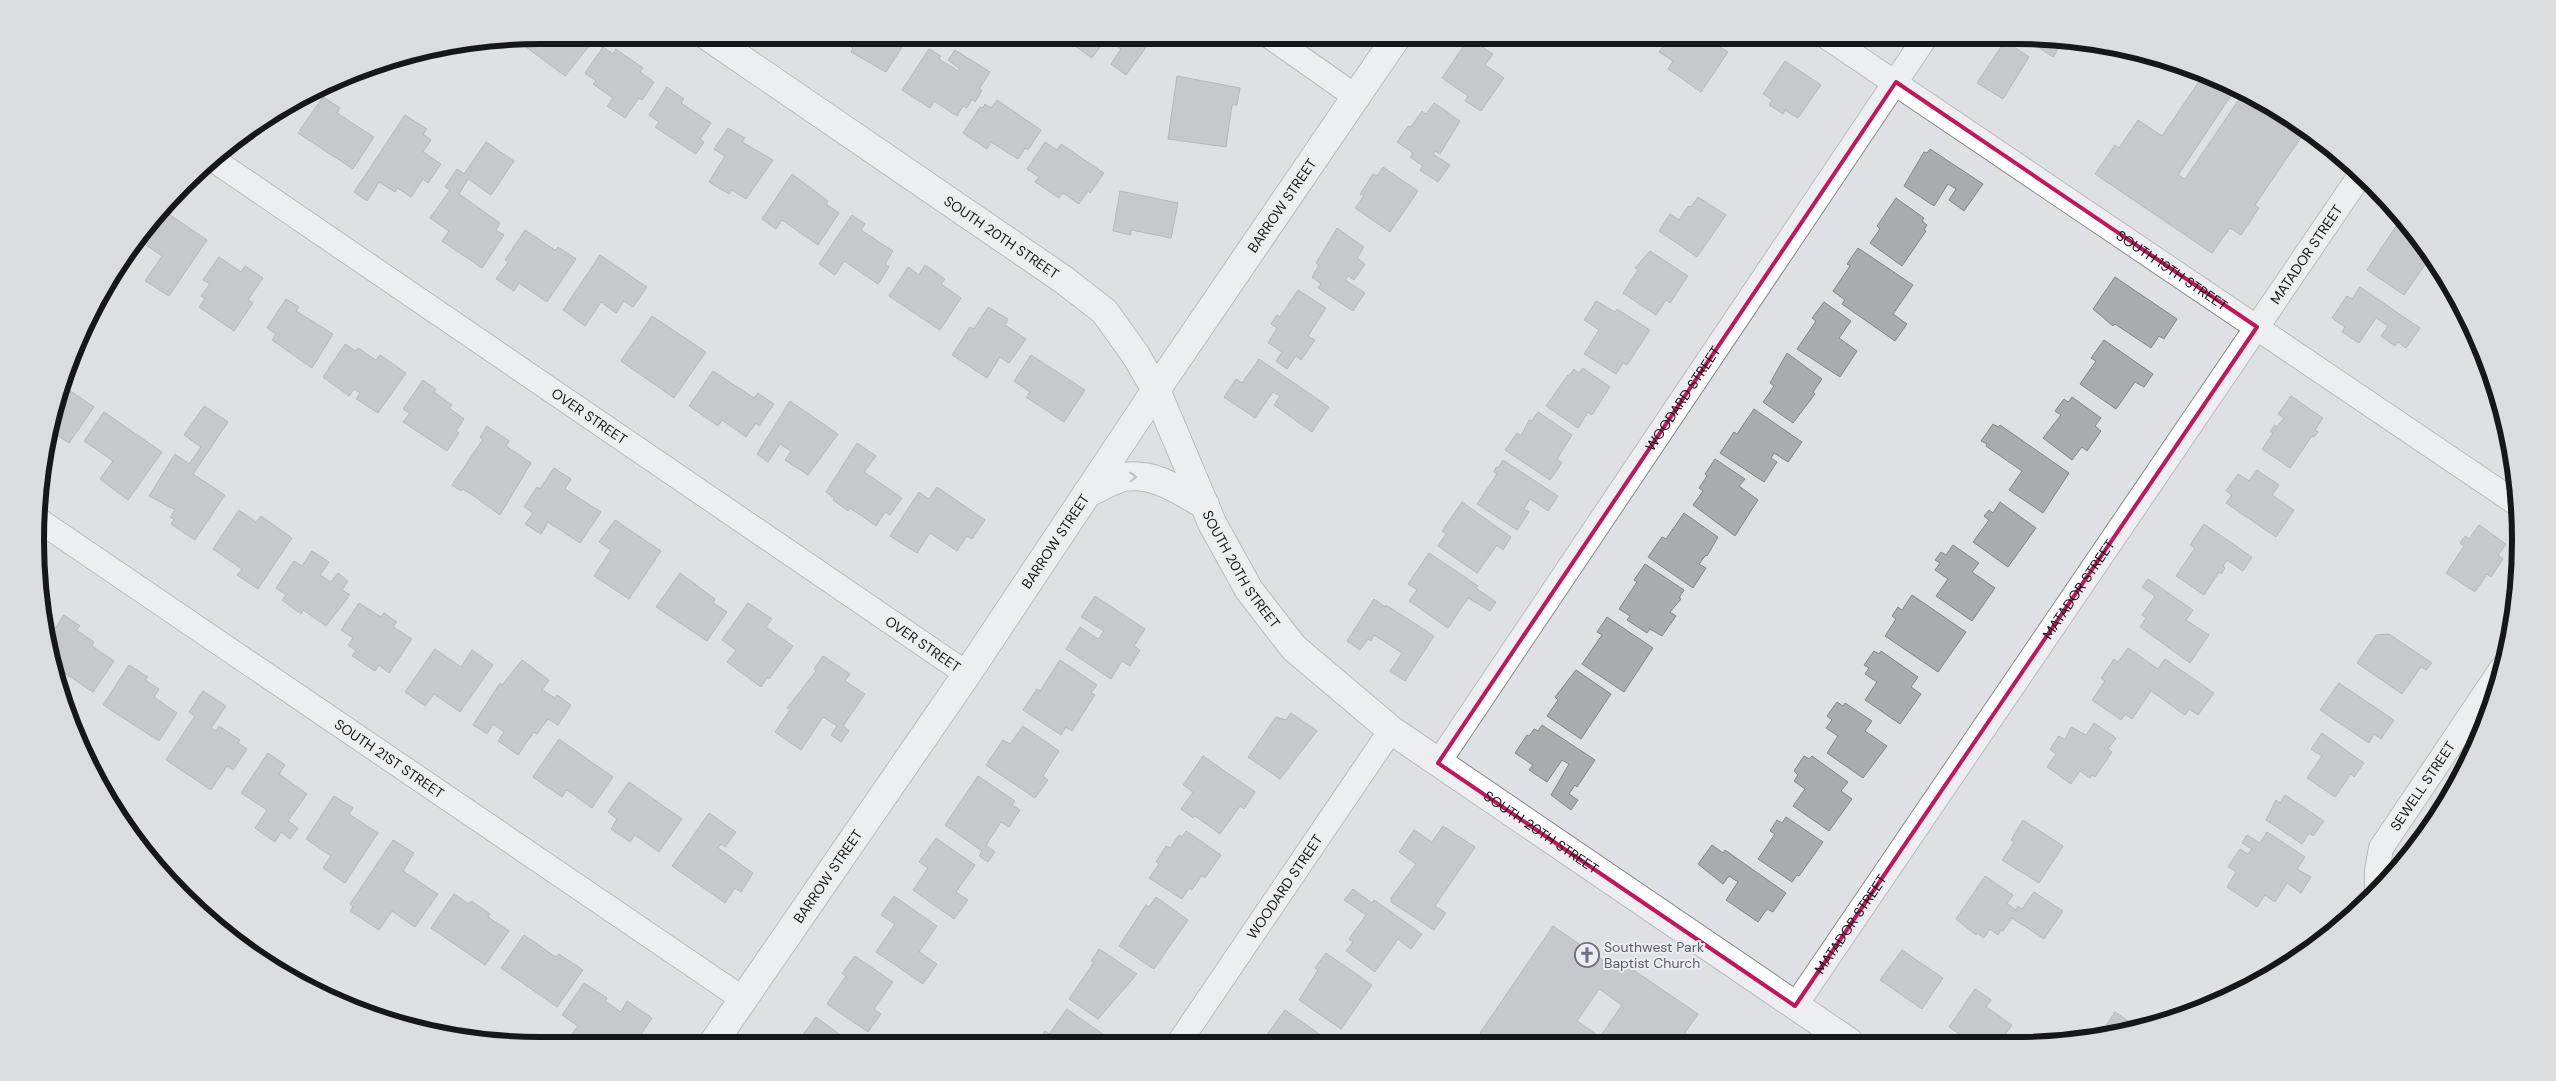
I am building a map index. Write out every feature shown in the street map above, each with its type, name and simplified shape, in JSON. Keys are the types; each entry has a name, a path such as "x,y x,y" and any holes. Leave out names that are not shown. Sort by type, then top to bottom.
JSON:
{"street":[{"name":"SOUTH 20TH STREET","path":"719,44 1071,285 1104,312 1136,354 1156,390 1205,505 1249,590 1294,648 1391,730 1842,1037"},
{"path":"1281,44 1356,97"},
{"name":"BARROW STREET","path":"717,1037 967,674 1156,390 1392,44"},
{"name":"SOUTH 19TH STREET","path":"1838,44 2510,498"},
{"name":"WOODARD STREET","path":"1438,763 1921,44"},
{"name":"OVER STREET","path":"218,163 967,674"},
{"name":"MATADOR STREET","path":"1795,1006 2357,180"},
{"path":"1087,493 1123,477 1141,477 1159,480 1205,505"},
{"name":"SOUTH 21ST STREET","path":"44,524 743,999"},
{"name":"SEWELL STREET","path":"2377,881 2381,848 2490,686"},
{"name":"WOODARD STREET","path":"1183,1037 1391,730"}],"highlighted area":[{"path":"1896,82 2257,327 1795,1006 1438,763"}],"building":[{"path":"847,44 904,44 886,72 851,52 853,48"},
{"path":"1072,44 1102,44 1092,58"},
{"path":"1114,44 1148,44 1126,75 1111,64 1121,49"},
{"path":"1465,44 1478,44 1493,54 1485,65 1504,78 1481,111 1465,101 1468,96 1442,78"},
{"path":"1665,44 1718,44 1728,52 1701,92 1668,69 1673,61 1659,52"},
{"path":"2003,44 2010,44 2029,57 2003,99 1977,83"},
{"path":"523,45 590,45 565,76"},
{"path":"2035,45 2060,46 2053,57"},
{"path":"603,47 613,54 616,49 643,68 640,72 654,82 642,100 639,98 625,118 607,106 613,98 593,84 596,81 585,73"},
{"path":"929,49 941,56 939,59 958,71 960,69 948,60 955,50 990,72 979,89 982,91 975,102 972,99 967,108 963,106 957,116 934,101 930,108 902,90"},
{"path":"1785,61 1821,85 1798,118 1785,110 1783,114 1769,105 1772,100 1763,94"},
{"path":"1177,76 1240,88 1237,105 1232,105 1226,147 1168,139"},
{"path":"2200,80 2232,94 2178,175 2185,179 2240,98 2264,110 2303,135 2255,205 2259,208 2241,235 2230,228 2212,253 2095,174 2115,145 2119,148 2138,120 2162,136"},
{"path":"667,87 684,99 681,103 711,123 700,139 704,142 696,154 655,127 659,122 649,115"},
{"path":"323,97 340,108 337,113 374,137 353,169 298,133"},
{"path":"997,100 1041,130 1028,150 1025,148 1018,159 991,142 987,149 963,133 980,107 983,108 985,104 991,108"},
{"path":"1434,103 1460,121 1440,154 1435,151 1433,154 1450,165 1438,182 1420,170 1423,166 1410,157 1413,153 1397,142 1422,111 1426,114"},
{"path":"405,115 427,129 423,134 431,140 423,152 441,164 428,183 423,179 411,197 397,188 395,192 379,182 367,201 354,192"},
{"path":"728,128 745,138 742,142 773,160 746,199 732,190 729,194 709,182 725,156 714,149"},
{"path":"486,142 514,161 491,195 468,179 459,194 500,223 496,230 504,235 482,268 442,241 449,231 430,218 450,190 445,187 457,169 464,174"},
{"path":"1045,142 1057,150 1061,144 1104,173 1090,193 1088,191 1079,204 1063,193 1059,198 1035,182 1039,177 1027,169"},
{"path":"1930,149 1983,184 1964,211 1949,200 1956,189 1948,184 1934,206 1904,186 1924,152 1927,153"},
{"path":"1383,167 1418,191 1390,232 1355,208 1364,196 1360,194 1373,174 1377,176"},
{"path":"792,174 828,201 826,204 839,213 818,245 782,220 776,229 762,219"},
{"path":"1120,191 1178,203 1171,238 1131,230 1131,235 1113,231"},
{"path":"1698,197 1726,215 1697,257 1659,231 1670,214 1679,220 1688,206 1691,207"},
{"path":"1896,198 1924,218 1922,221 1927,225 1924,230 1926,231 1902,266 1870,243 1880,229 1877,226"},
{"path":"167,213 207,240 169,296 145,281 162,256 143,243"},
{"path":"852,215 865,224 861,230 893,251 885,264 889,267 878,284 844,261 835,275 819,264"},
{"path":"2398,223 2427,262 2404,295 2367,270"},
{"path":"1337,228 1364,247 1357,258 1365,264 1354,280 1348,276 1345,280 1365,293 1353,311 1318,288 1321,284 1312,277 1319,265 1316,263"},
{"path":"525,230 555,250 558,247 576,259 547,302 519,283 514,291 496,279 508,262 505,260"},
{"path":"1858,248 1913,285 1893,314 1907,324 1895,341 1842,304 1845,300 1833,291 1850,266 1847,264"},
{"path":"1650,251 1688,276 1670,303 1666,300 1656,315 1623,293 1638,270 1635,268"},
{"path":"600,255 647,287 633,307 624,301 616,313 601,302 585,326 563,310"},
{"path":"219,257 241,272 245,266 263,278 248,300 253,303 234,331 199,307 205,299 201,296 210,284 203,280"},
{"path":"925,265 945,279 941,284 961,298 940,330 889,296 908,267 919,275"},
{"path":"2115,277 2177,319 2164,339 2159,336 2151,348 2115,324 2113,326 2093,309"},
{"path":"2360,287 2420,328 2406,348 2398,342 2395,346 2381,336 2388,326 2376,318 2359,343 2342,332 2345,327 2332,318 2347,296 2352,299"},
{"path":"1298,290 1326,308 1308,336 1315,340 1301,360 1296,356 1287,369 1276,361 1282,352 1268,343 1277,328 1271,324 1277,315 1280,317"},
{"path":"286,299 299,307 296,311 333,334 312,368 272,340 276,334 267,328"},
{"path":"1596,301 1615,312 1617,309 1650,330 1627,365 1623,363 1616,374 1584,354 1599,330 1584,320"},
{"path":"1824,302 1851,321 1839,338 1857,351 1840,377 1797,349 1816,321 1812,318"},
{"path":"988,307 1008,319 1005,325 1026,339 1009,363 1000,357 987,378 952,355 970,327 974,329"},
{"path":"652,316 706,352 674,398 621,361"},
{"path":"2104,340 2153,374 2144,387 2135,382 2116,409 2080,384 2096,361 2091,358"},
{"path":"345,344 356,351 358,348 376,360 380,355 406,373 378,413 356,399 360,393 354,389 349,396 323,377"},
{"path":"1787,353 1822,379 1813,392 1815,394 1793,423 1763,402 1774,386 1770,383"},
{"path":"1031,355 1085,390 1064,422 1026,397 1030,392 1014,381"},
{"path":"1259,359 1329,407 1312,432 1274,405 1280,396 1273,392 1255,418 1224,397 1236,379 1242,383"},
{"path":"1583,368 1610,387 1592,415 1588,412 1578,428 1546,406 1568,375 1574,369 1579,373"},
{"path":"713,371 754,398 758,393 774,404 759,426 756,423 746,437 722,420 718,426 689,406"},
{"path":"423,380 436,389 434,392 452,405 449,408 464,419 456,431 459,433 447,451 403,422 410,413 403,409"},
{"path":"68,389 94,407 69,443 56,434"},
{"path":"2291,396 2323,418 2315,430 2318,432 2314,437 2312,436 2290,468 2262,449 2273,433 2270,431 2275,425 2277,427 2284,418 2278,414"},
{"path":"2072,397 2101,418 2095,426 2101,431 2087,451 2082,447 2072,460 2043,438 2061,415 2055,411 2064,399 2068,402"},
{"path":"790,401 838,434 808,475 785,460 791,451 780,444 768,462 757,454"},
{"path":"204,406 228,422 193,474 225,495 195,540 171,524 174,519 170,517 175,510 149,496 175,454 189,464 201,447 184,435"},
{"path":"1754,409 1802,442 1788,462 1774,453 1771,458 1777,462 1764,482 1720,453 1734,432 1737,434"},
{"path":"104,412 162,452 128,500 100,479 113,461 84,441"},
{"path":"1538,412 1572,435 1557,459 1562,463 1550,480 1505,450 1517,433 1521,436 1529,420 1532,421"},
{"path":"1993,424 1998,427 2000,425 2069,473 2043,513 2009,490 2022,471 1981,441"},
{"path":"487,426 509,441 506,446 531,463 500,515 471,494 462,489 461,491 452,485 483,439 480,437"},
{"path":"857,443 876,456 864,472 902,498 890,515 885,512 876,526 850,508 848,511 826,492"},
{"path":"1715,459 1745,479 1739,486 1758,500 1735,536 1693,505 1703,491 1699,488 1707,476 1705,474"},
{"path":"1503,460 1558,496 1548,511 1530,499 1524,509 1529,512 1517,530 1477,504 1497,474 1494,472 1496,467 1498,468"},
{"path":"554,468 571,479 565,489 601,512 580,543 548,522 541,534 525,524 533,513 524,507 537,487 540,489"},
{"path":"2257,470 2279,485 2272,495 2294,510 2276,537 2226,503 2232,495 2226,491 2238,474 2249,481"},
{"path":"937,487 985,520 972,539 967,536 957,551 930,533 917,553 890,536 919,492 929,499"},
{"path":"1462,502 1511,537 1503,550 1497,545 1477,573 1438,546 1446,534 1442,531"},
{"path":"2000,502 2036,528 2008,567 1973,542 1989,520 1984,516 1989,510 1993,513"},
{"path":"239,510 256,522 261,516 292,538 258,589 237,575 242,569 213,549"},
{"path":"1684,513 1718,537 1707,556 1699,564 1706,568 1693,588 1648,557 1662,537 1666,539"},
{"path":"615,520 661,551 629,599 594,576 611,550 599,542"},
{"path":"2204,524 2252,557 2243,571 2227,560 2223,566 2225,568 2221,574 2219,572 2204,595 2176,576 2195,548 2190,545"},
{"path":"2479,525 2506,544 2498,555 2503,559 2491,577 2487,574 2475,592 2446,573 2464,546 2460,543 2465,536 2469,539"},
{"path":"1953,545 1979,563 1972,572 1995,588 1972,621 1936,596 1948,579 1935,570 1940,563 1935,560 1941,552 1946,555"},
{"path":"312,551 329,562 320,575 331,582 338,573 348,581 342,590 350,595 326,626 303,610 301,614 282,600 286,595 276,588 294,561 302,566"},
{"path":"1429,553 1478,586 1476,588 1496,602 1490,611 1468,598 1448,628 1409,601 1417,590 1408,584"},
{"path":"1645,564 1684,590 1679,598 1681,599 1670,612 1676,616 1662,636 1650,629 1647,633 1627,620 1630,616 1619,609 1637,582 1634,580"},
{"path":"680,573 715,599 713,603 727,612 707,641 656,607"},
{"path":"2148,579 2193,610 2186,620 2209,635 2190,663 2140,627 2146,618 2142,615 2155,596 2142,587"},
{"path":"1912,595 1966,632 1938,672 1885,636 1896,619 1892,616 1898,607 1902,610"},
{"path":"1095,596 1145,629 1134,646 1140,650 1130,666 1122,661 1111,679 1066,649 1080,627 1098,639 1104,631 1081,617"},
{"path":"1374,599 1434,636 1405,681 1390,671 1402,653 1374,635 1371,641 1368,639 1360,650 1347,641"},
{"path":"359,603 381,617 384,613 397,622 393,627 412,639 389,673 379,665 375,671 352,656 356,651 348,645 353,638 341,630"},
{"path":"748,603 772,619 766,627 793,646 761,687 727,662 736,650 722,640"},
{"path":"64,615 80,626 76,630 94,642 92,646 114,661 93,692 62,671 52,633"},
{"path":"1607,617 1653,648 1624,692 1582,664 1602,635 1597,632"},
{"path":"2389,634 2432,663 2426,670 2421,667 2402,694 2357,663 2376,635"},
{"path":"2128,648 2158,669 2165,659 2214,693 2198,715 2189,709 2185,715 2151,691 2132,719 2125,714 2121,720 2092,700 2105,681 2101,678 2114,659 2118,662"},
{"path":"435,649 461,667 472,650 493,665 460,712 434,694 425,706 405,692"},
{"path":"1874,651 1879,654 1881,651 1918,677 1911,687 1921,694 1900,724 1865,700 1877,682 1865,674 1869,668 1864,665"},
{"path":"823,656 850,674 845,681 865,694 843,726 849,731 841,742 831,735 837,726 823,717 801,750 775,732 790,710 787,708 816,671 814,669"},
{"path":"522,660 549,680 542,690 555,698 557,695 571,705 558,725 548,719 537,734 534,732 518,755 498,741 504,732 493,724 487,734 473,725 500,683 502,685"},
{"path":"1060,660 1097,685 1091,693 1095,695 1072,731 1066,727 1061,735 1023,710 1037,689 1040,691"},
{"path":"129,665 148,677 145,680 159,689 154,697 177,713 159,741 103,705"},
{"path":"1576,670 1611,694 1581,739 1547,716 1558,700 1555,697"},
{"path":"2339,683 2394,720 2381,739 2374,734 2369,743 2320,710"},
{"path":"203,691 226,706 211,728 216,731 219,726 240,740 238,743 247,749 233,770 227,766 211,790 166,760 195,716 189,712"},
{"path":"1837,702 1843,706 1845,703 1872,721 1865,731 1887,746 1863,778 1827,753 1838,736 1826,728 1832,720 1827,716"},
{"path":"1291,713 1317,731 1280,779 1248,757 1276,717 1286,720"},
{"path":"2094,723 2116,738 2108,749 2112,752 2095,777 2092,775 2090,778 2080,771 2071,784 2047,767 2056,754 2050,749 2059,736 2065,740 2071,727 2086,735"},
{"path":"1542,725 1595,760 1577,787 1575,785 1569,794 1578,800 1571,810 1551,795 1569,764 1562,760 1547,782 1529,770 1533,765 1515,753 1527,735 1529,736 1534,729 1538,731"},
{"path":"1023,726 1059,751 1043,776 1048,780 1035,798 986,765 1003,740 1010,744"},
{"path":"2322,733 2364,763 2354,777 2351,774 2335,797 2307,778 2322,756 2311,749"},
{"path":"559,739 613,777 592,808 567,790 562,797 533,777"},
{"path":"268,753 285,765 279,774 307,794 288,821 298,828 290,839 281,832 275,842 255,828 267,810 241,793"},
{"path":"1203,756 1255,792 1244,809 1240,806 1220,834 1195,816 1193,818 1181,809 1193,792 1183,785"},
{"path":"1804,756 1809,759 1812,756 1848,782 1841,791 1852,799 1829,831 1793,806 1805,789 1794,781 1798,775 1794,771"},
{"path":"978,776 1015,801 1012,805 1020,810 1009,827 1001,822 986,845 995,852 988,862 979,856 982,851 945,825"},
{"path":"629,782 682,819 659,852 635,835 630,842 611,829 617,819 608,812"},
{"path":"2285,795 2324,821 2313,836 2309,833 2302,844 2266,820 2276,800 2280,803"},
{"path":"334,796 353,808 349,814 378,833 345,883 323,868 331,856 306,839"},
{"path":"709,813 736,832 725,847 721,844 718,848 753,873 741,892 735,888 725,903 672,866"},
{"path":"1786,817 1823,842 1799,876 1797,875 1792,882 1758,859 1775,834 1770,831 1777,820 1782,823"},
{"path":"2023,820 2063,846 2039,883 2002,860 2014,842 2011,840"},
{"path":"1443,826 1475,847 1435,906 1446,913 1434,930 1391,902 1391,898 1416,864 1399,852 1414,830 1432,842"},
{"path":"1186,831 1221,855 1205,878 1202,875 1192,890 1189,888 1182,899 1149,878 1159,864 1156,862 1166,846 1170,848 1179,835 1182,837"},
{"path":"2267,832 2305,857 2297,869 2311,877 2301,893 2287,883 2275,902 2265,895 2257,907 2227,887 2236,872 2228,867 2240,849 2248,854 2252,849 2242,843 2247,835 2260,843"},
{"path":"936,838 975,865 956,892 968,900 954,919 913,890 928,868 919,862"},
{"path":"393,840 414,853 403,871 438,894 415,927 392,911 379,930 350,911 353,907 350,904"},
{"path":"1712,845 1723,853 1725,850 1786,893 1773,912 1767,909 1758,922 1726,900 1738,882 1729,876 1723,884 1698,864"},
{"path":"1985,876 2013,895 2007,904 2016,910 2018,906 2022,909 2034,892 2063,911 2044,939 2012,918 1998,935 1990,929 1984,938 1977,933 1976,935 1956,919"},
{"path":"1353,889 1372,903 1374,900 1422,934 1411,949 1398,939 1375,972 1346,951 1353,942 1349,939 1366,915 1344,900"},
{"path":"454,894 469,904 471,901 490,914 488,917 509,931 485,965 431,928"},
{"path":"894,896 937,926 919,952 937,964 923,984 876,952 895,924 881,915"},
{"path":"1156,897 1188,920 1154,969 1119,946 1146,905 1149,907"},
{"name":"Southwest Park Baptist Church","path":"1553,926 1614,968 1619,960 1698,1014 1682,1037 1600,1037 1486,1037 1480,1033","holes":["1599,989 1622,1005 1600,1037 1577,1021"]},
{"path":"524,935 556,957 559,954 583,970 557,1007 501,968"},
{"path":"1099,949 1137,974 1098,1019 1069,999 1094,962 1091,961"},
{"path":"1902,950 1943,978 1922,1009 1880,980"},
{"path":"1326,953 1372,985 1341,1029 1299,1000 1318,970 1315,968"},
{"path":"855,956 893,982 874,1009 881,1014 868,1032 827,1004 846,976 842,973"},
{"path":"584,983 607,998 605,1001 621,1012 627,1001 652,1018 639,1037 576,1037 572,1034 578,1026 562,1015"},
{"path":"1975,989 1991,1000 1986,1007 2012,1025 2004,1037 1964,1037 1949,1027"},
{"path":"1067,1009 1104,1035 1102,1037 1041,1037 1045,1031 1049,1034"},
{"path":"1285,1010 1322,1036 1321,1037 1265,1037"},
{"path":"2115,1012 2131,1023 2112,1028 2104,1029"},
{"path":"816,1017 843,1037 803,1037 802,1036"}],"place":[{"name":"Southwest Park Baptist Church","path":"1587,955"}]}
